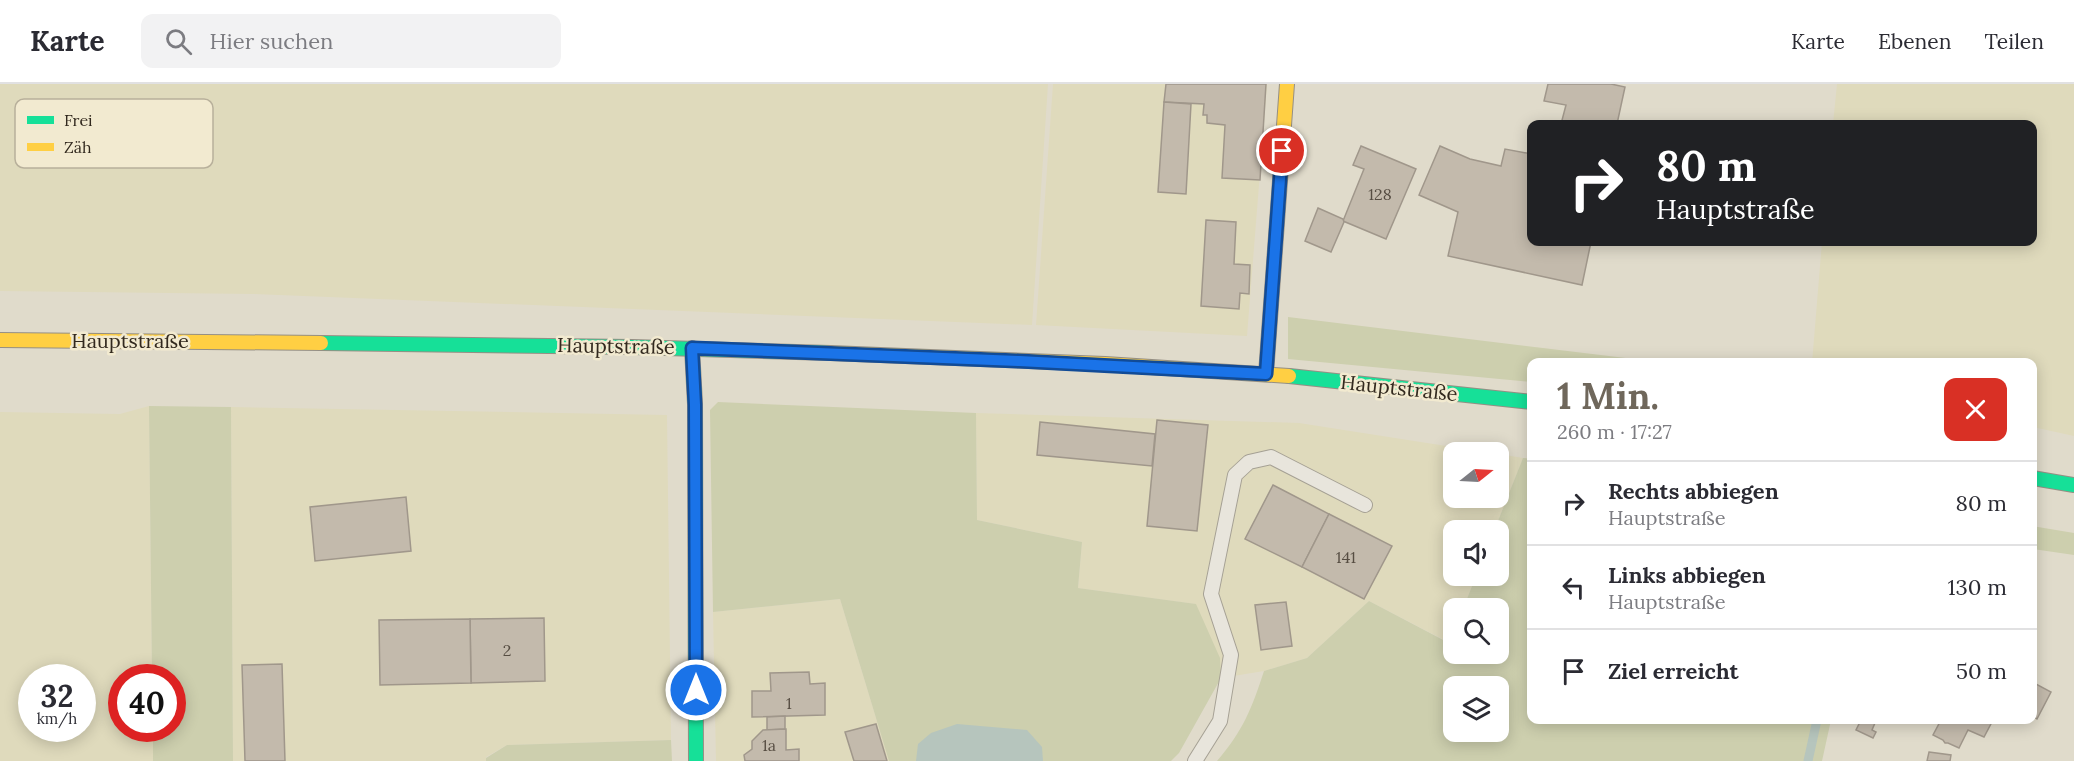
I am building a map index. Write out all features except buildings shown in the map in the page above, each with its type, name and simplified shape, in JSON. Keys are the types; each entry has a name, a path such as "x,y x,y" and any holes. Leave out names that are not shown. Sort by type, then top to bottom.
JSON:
{"main road":[{"path":"1266,374 1287,84"},
{"name":"Hauptstraße","path":"0,340 521,344 692,348 1019,361 1266,374 1527,401"},
{"path":"692,348 695,405 696,761"},
{"path":"2037,479 2074,485"}],"lane":[{"path":"1195,761 1220,721 1231,654 1211,594 1235,475 1249,462 1271,457 1365,506"}],"shaded area":[{"path":"0,84 1048,84 1032,325 254,294 0,291"},
{"path":"1053,84 1267,84 1247,336 1036,325"},
{"path":"1837,84 2074,84 2074,436 2037,428 2037,358 1812,358 1822,246 2037,246 2037,120 1833,120"},
{"path":"149,406 152,664 108,664 108,742 153,742 153,761 0,761 0,412 120,414"},
{"path":"231,407 667,415 671,740 507,745 486,757 486,761 233,761"},
{"path":"976,413 1299,423 1443,446 1443,508 1503,508 1498,520 1443,520 1443,586 1472,586 1467,598 1443,598 1443,639 1369,601 1307,658 1264,671 1221,678 1195,604 1078,588 1082,542 977,520"},
{"path":"1509,456 1523,458 1509,493"},
{"path":"840,599 889,761 716,761 713,612"},
{"path":"957,724 1027,730 1042,747 1043,761 916,761 918,744 931,733"}],"green space":[{"path":"1288,317 1626,358 1527,358 1527,382 1288,359"},
{"path":"718,402 976,413 977,520 1082,542 1078,588 1196,604 1220,658 1221,678 1179,753 1171,761 889,761 840,599 713,612 710,410"},
{"path":"149,406 231,407 233,761 153,761 153,742 186,742 186,664 152,664"},
{"path":"1523,458 1527,458 1527,724 1830,724 1822,761 1217,761 1246,719 1264,671 1307,658 1369,601 1443,640 1443,664 1509,664 1509,598 1467,598 1472,586 1509,586 1509,520 1498,520 1503,508 1509,508 1509,493"},
{"path":"2037,527 2074,533 2074,555 2037,550"},
{"path":"671,740 672,761 486,761 486,758 507,745"}],"waterway":[{"path":"1808,761 1816,724"}],"traffic: fast":[{"path":"321,343 632,347 830,353"},
{"path":"692,348 695,404 696,761"},
{"path":"1289,376 1527,401"},
{"path":"2037,479 2074,485"}],"traffic: slow":[{"path":"1266,374 1287,84"},
{"path":"0,340 321,343"},
{"path":"830,353 1105,364 1289,376"}],"route":[{"path":"696,690 695,405 692,348 1019,361 1266,374 1282,151"}]}
